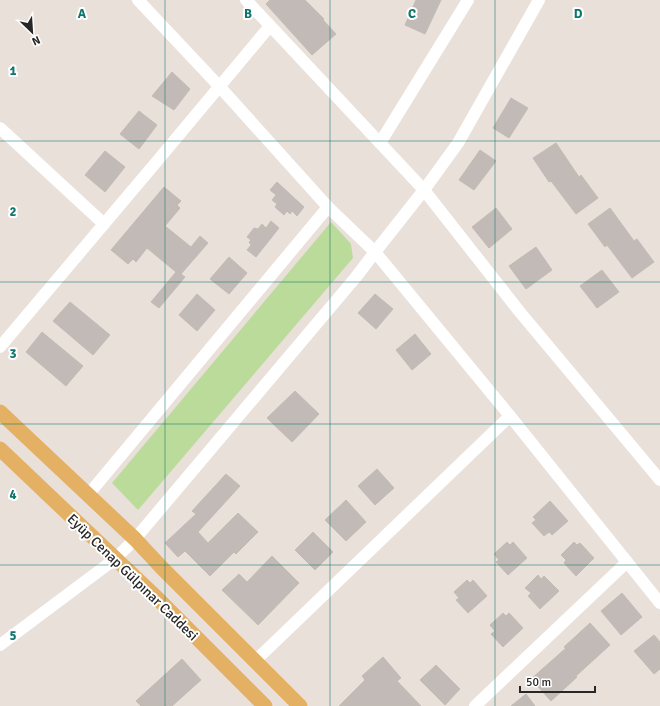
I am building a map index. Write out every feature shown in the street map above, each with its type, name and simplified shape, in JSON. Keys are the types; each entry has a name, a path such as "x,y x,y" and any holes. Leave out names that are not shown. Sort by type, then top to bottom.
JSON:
{"main road":[{"path":"0,412 135,539 300,706"},
{"name":"Eyüp Cenap Gülpınar Caddesi","path":"0,449 158,599 265,706"}],"street":[{"path":"138,0 219,86 328,207 375,252 510,416 660,603"},
{"path":"246,0 424,190 519,311 660,480"},
{"path":"380,142 468,0"},
{"path":"0,646 115,559 135,539 356,277 424,190 458,143 540,0"},
{"path":"0,347 270,26"},
{"path":"0,128 104,224"},
{"path":"88,495 328,207"},
{"path":"256,661 510,416"},
{"path":"475,706 627,562"}],"green space":[{"path":"331,222 351,244 353,258 138,510 112,483"}],"building":[{"path":"270,0 305,0 324,19 323,20 336,34 312,55 266,4"},
{"path":"416,0 441,0 425,34 405,25"},
{"path":"172,72 190,89 174,110 152,96"},
{"path":"511,98 528,108 509,138 493,128"},
{"path":"139,111 157,125 139,149 120,134"},
{"path":"556,143 579,177 581,175 598,198 576,214 551,181 549,182 533,158"},
{"path":"480,150 496,161 474,190 459,180"},
{"path":"105,151 125,167 105,192 85,175"},
{"path":"277,182 304,207 297,216 292,211 290,214 287,211 284,215 275,207 277,204 272,200 276,195 270,190"},
{"path":"164,187 181,201 177,205 180,208 165,226 191,247 200,236 208,243 181,274 185,277 159,308 151,302 176,272 147,248 136,262 133,259 128,264 111,250"},
{"path":"496,208 512,229 489,248 472,227"},
{"path":"610,208 634,241 637,239 654,262 632,278 607,245 605,247 588,224"},
{"path":"271,221 279,228 256,257 247,250 251,245 249,242 251,240 247,237 254,228 258,229 262,224 266,228"},
{"path":"536,247 552,270 526,289 509,266"},
{"path":"229,257 247,273 229,294 210,279"},
{"path":"602,270 619,292 597,308 580,286"},
{"path":"197,294 215,310 197,331 179,315"},
{"path":"375,294 393,309 376,329 358,313"},
{"path":"70,302 110,335 93,355 53,321"},
{"path":"42,332 83,366 66,386 26,352"},
{"path":"415,334 431,354 412,370 396,350"},
{"path":"295,391 319,414 292,442 267,418"},
{"path":"377,469 394,488 375,505 358,486"},
{"path":"226,474 240,486 198,532 208,543 238,513 258,532 236,554 234,552 210,576 185,551 178,557 165,543 196,514 192,511"},
{"path":"346,500 366,522 346,541 325,520"},
{"path":"550,501 568,521 552,535 549,532 544,536 532,523 536,520 533,517"},
{"path":"313,532 333,552 315,570 295,550"},
{"path":"507,542 510,545 513,542 527,558 508,575 496,562 499,560 494,554"},
{"path":"574,542 577,545 580,543 594,558 576,576 564,563 566,560 561,555"},
{"path":"272,556 299,583 258,625 222,590 239,574 247,582"},
{"path":"538,575 541,579 544,576 559,591 540,609 528,596 531,593 525,588"},
{"path":"467,580 470,583 473,580 487,596 468,613 456,600 459,598 454,592"},
{"path":"622,593 642,617 621,635 601,611"},
{"path":"503,613 506,616 509,613 523,628 503,647 491,634 495,631 490,625"},
{"path":"590,623 610,645 551,701 531,679 566,648 564,647"},
{"path":"654,635 660,642 660,669 654,674 634,651"},
{"path":"383,657 401,678 397,681 421,706 339,706 365,680 362,676"},
{"path":"182,659 201,680 172,706 141,706 136,701"},
{"path":"436,665 460,689 445,705 420,680"},
{"path":"526,694 535,706 511,706"}]}
